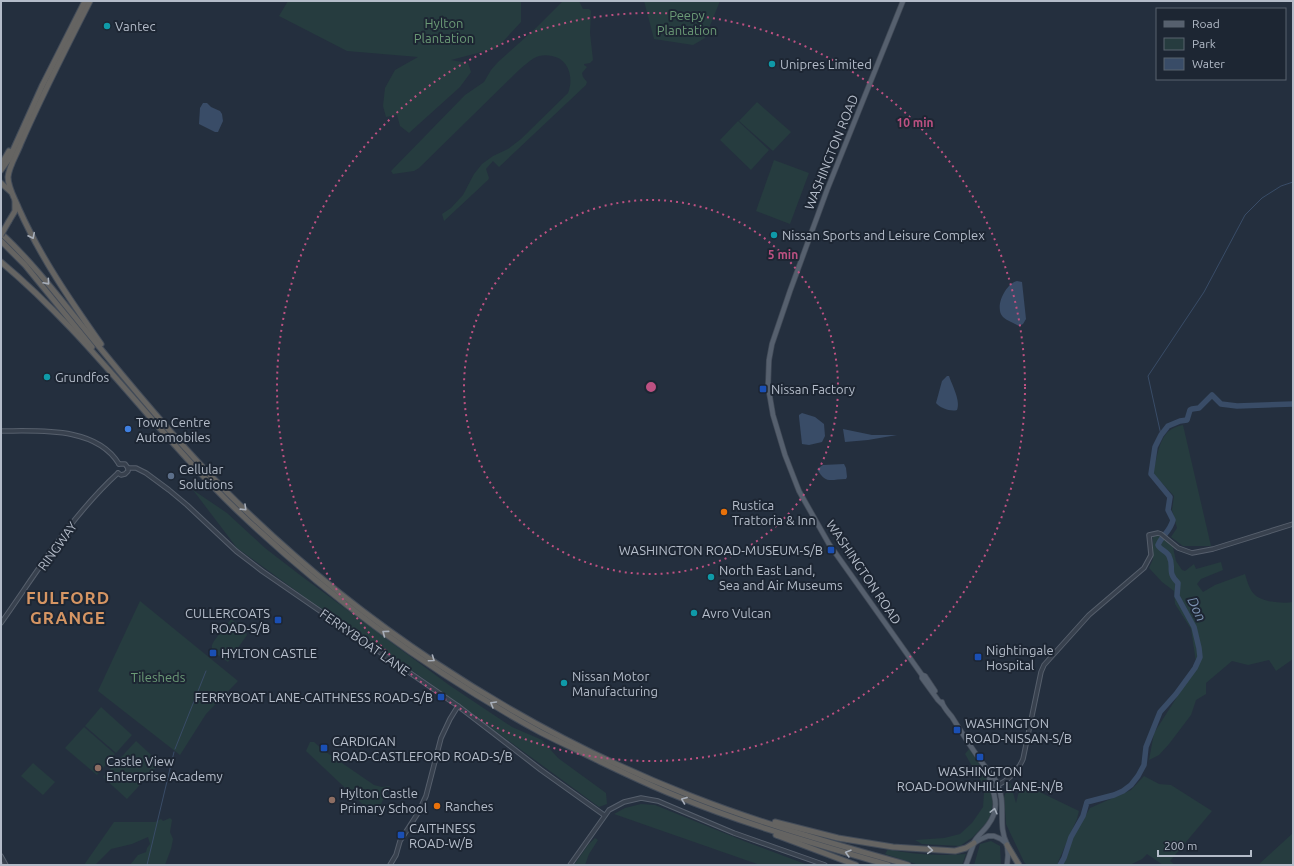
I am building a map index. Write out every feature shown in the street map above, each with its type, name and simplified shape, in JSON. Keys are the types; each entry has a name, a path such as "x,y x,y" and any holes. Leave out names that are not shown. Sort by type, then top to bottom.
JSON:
{"highway":[{"path":"1,170 9,159 32,106 85,1"},
{"path":"90,1 54,72 12,165 8,178 12,193 36,245 52,272 123,376"},
{"path":"1,165 8,154 24,118 32,106"},
{"path":"1,183 12,193"},
{"path":"15,200 15,211 10,222 1,234 39,273 123,376 180,442 246,511 341,594 401,638 476,687 544,728 623,767 680,792 718,806 908,865"},
{"path":"1,241 25,265 117,379"},
{"path":"1,262 43,300 117,379 176,446 243,516 336,597 396,642 440,672 542,732 672,795 792,837 888,865"},
{"path":"718,806 838,838 893,847 955,851 966,848 974,843"},
{"path":"736,818 856,865"},
{"path":"1007,844 1019,865"}],"main road":[{"name":"WASHINGTON ROAD","path":"903,1 827,190 790,290 772,344 769,360 768,386 773,415 785,455 799,491 828,544 922,675 925,676 942,701 942,704 988,771 994,777 998,785"},
{"path":"966,865 974,843 991,820 995,808 994,791 988,771"},
{"path":"998,785 1001,793 1003,810 1002,832 1007,844 1007,865"},
{"path":"974,843 984,837 991,836 999,838 1007,844"}],"street":[{"path":"1,431 44,430 66,433 85,438 113,454 119,464"},
{"path":"119,464 125,464 128,468 128,471 125,474 121,475 118,473 116,469 119,464"},
{"name":"FERRYBOAT LANE","path":"128,468 136,468 146,473 187,505 236,551 262,571 458,706 541,770 604,815"},
{"name":"RINGWAY","path":"1,623 54,548 95,494 118,473"},
{"path":"998,785 1012,776 1023,759 1041,672 1044,665 1089,615 1144,568 1151,555 1148,535 1158,533 1161,534 1178,548 1192,554 1293,524"},
{"path":"390,865 396,855 400,841 418,813 426,796 442,738 450,719 458,706"},
{"path":"570,865 604,815 609,810 624,802 634,799 650,799 741,836 825,865"},
{"path":"1,857 6,865"}],"green space":[{"name":"Hylton Plantation","path":"288,1 519,1 521,2 521,22 497,48 451,60 468,63 471,72 460,87 409,133 400,126 397,115 386,117 383,106 385,88 395,70 418,57 347,51 279,16"},
{"path":"563,1 579,1 583,9 589,9 591,11 590,33 593,60 590,63 584,64 587,67 582,73 587,82 586,85 499,167 493,161 486,169 489,178 488,180 444,221 442,214 451,208 463,195 474,174 482,164 493,156 508,149 521,139 568,93 570,87 570,75 569,70 563,61 549,55 534,58 519,70 419,168 414,171 393,174 391,171 465,95 484,82 498,62"},
{"name":"Peepy Plantation","path":"644,1 720,1 705,38 693,45 654,39"},
{"path":"757,102 791,132 773,151 739,121"},
{"path":"738,121 769,150 751,170 720,140"},
{"path":"774,160 809,173 790,224 756,211"},
{"path":"1183,425 1211,546 1183,546 1171,537 1177,528 1172,510 1174,496 1153,472 1164,437 1175,427"},
{"path":"193,490 227,513 265,548 300,575 449,685 512,727 542,740 558,758 606,793 607,804 599,807 438,689 358,632 310,601 237,548"},
{"path":"1159,535 1173,547 1176,561 1182,570 1185,571 1194,564 1196,569 1221,562 1223,570 1201,579 1197,584 1203,592 1215,585 1245,574 1251,590 1257,597 1272,602 1293,602 1293,659 1276,671 1269,660 1248,665 1232,661 1206,683 1206,694 1196,700 1191,715 1159,755 1149,760 1154,733 1191,675 1196,662 1191,629 1175,604 1174,591 1162,582 1149,568 1153,559 1153,537"},
{"name":"Tilesheds","path":"140,601 238,681 206,714 180,755 98,691"},
{"path":"231,619 245,630 247,635 228,662 212,651 212,645"},
{"path":"101,707 132,735 116,753 85,726"},
{"path":"84,727 115,754 97,775 65,748"},
{"path":"136,741 160,763 127,799 103,777"},
{"path":"310,742 314,742 323,750 374,785 382,787 390,786 375,816 306,751"},
{"path":"969,749 990,782 993,803 989,820 973,837 960,846 922,844 915,840 944,838 960,834 972,823 983,807 984,793 982,783 965,754"},
{"path":"33,763 55,782 43,795 21,776"},
{"path":"1144,776 1159,784 1171,785 1212,811 1170,861 1175,865 1163,865 1147,854 1142,859 1130,865 1061,865 1073,837 1090,808 1131,790"},
{"path":"1010,782 1016,803 1021,783 1079,811 1058,862 1059,865 1027,865 1024,862 1006,824 1004,797"},
{"path":"641,804 655,805 808,865 760,865 614,814 625,808"},
{"path":"170,818 172,820 170,832 173,839 165,865 130,865 138,855 146,852 150,844 148,837 132,844 111,849 95,865 84,865 114,822 155,822 161,819 163,821"},
{"path":"1293,833 1293,865 1258,865"},
{"path":"595,838 598,840 589,854 585,865 574,865 588,845"},
{"path":"991,841 1000,846 1001,865 974,865 980,844"},
{"path":"888,849 907,853 946,855 966,854 962,865 919,865 885,854"}],"water":[{"path":"203,103 207,103 211,107 220,111 222,114 223,121 218,132 199,124 200,108"},
{"path":"1017,281 1022,282 1026,319 1023,324 1019,326 1003,317 1000,308 1000,302 1005,291"},
{"path":"949,376 957,398 957,410 946,409 936,403 942,381"},
{"path":"802,413 815,417 824,424 825,436 822,442 809,445 802,444 799,415"},
{"path":"843,429 872,435 897,435 845,442"},
{"path":"844,464 846,468 846,479 826,479 817,469 823,465"}],"waterway":[{"path":"1161,435 1148,376 1204,292 1245,215 1262,198 1281,186 1293,182"},
{"name":"Don","path":"1060,865 1071,837 1083,816 1087,802 1123,791 1131,785 1138,776 1144,765 1146,747 1160,712 1176,694 1195,668 1200,657 1194,627 1177,596 1178,583 1174,579 1171,572 1171,560 1168,554 1158,545 1170,528 1173,520 1168,510 1170,497 1151,474 1155,447 1161,435 1168,426 1187,420 1190,410 1199,408 1212,395 1221,404 1237,406 1293,404"},
{"path":"175,749 206,671"},
{"path":"147,865 174,752"}],"place":[{"name":"Vantec","path":"107,26"},
{"name":"Unipres Limited","path":"772,64"},
{"name":"Nissan Sports and Leisure Complex","path":"774,235"},
{"name":"Grundfos","path":"47,377"},
{"name":"Nissan Factory","path":"763,389"},
{"name":"Town Centre Automobiles","path":"128,429"},
{"name":"Cellular Solutions","path":"171,476"},
{"name":"Rustica Trattoria & Inn","path":"724,512"},
{"name":"WASHINGTON ROAD-MUSEUM-S/B","path":"831,550"},
{"name":"North East Land, Sea and Air Museums","path":"711,577"},
{"name":"Avro Vulcan","path":"694,613"},
{"name":"CULLERCOATS ROAD-S/B","path":"278,620"},
{"name":"HYLTON CASTLE","path":"213,653"},
{"name":"Nightingale Hospital","path":"978,657"},
{"name":"Nissan Motor Manufacturing","path":"564,683"},
{"name":"FERRYBOAT LANE-CAITHNESS ROAD-S/B","path":"441,697"},
{"name":"WASHINGTON ROAD-NISSAN-S/B","path":"957,730"},
{"name":"CARDIGAN ROAD-CASTLEFORD ROAD-S/B","path":"324,748"},
{"name":"WASHINGTON ROAD-DOWNHILL LANE-N/B","path":"980,757"},
{"name":"Castle View Enterprise Academy","path":"98,768"},
{"name":"Hylton Castle Primary School","path":"332,800"},
{"name":"Ranches","path":"437,806"},
{"name":"CAITHNESS ROAD-W/B","path":"401,835"}],"district":[{"name":"FULFORD GRANGE","path":"68,608"}]}
